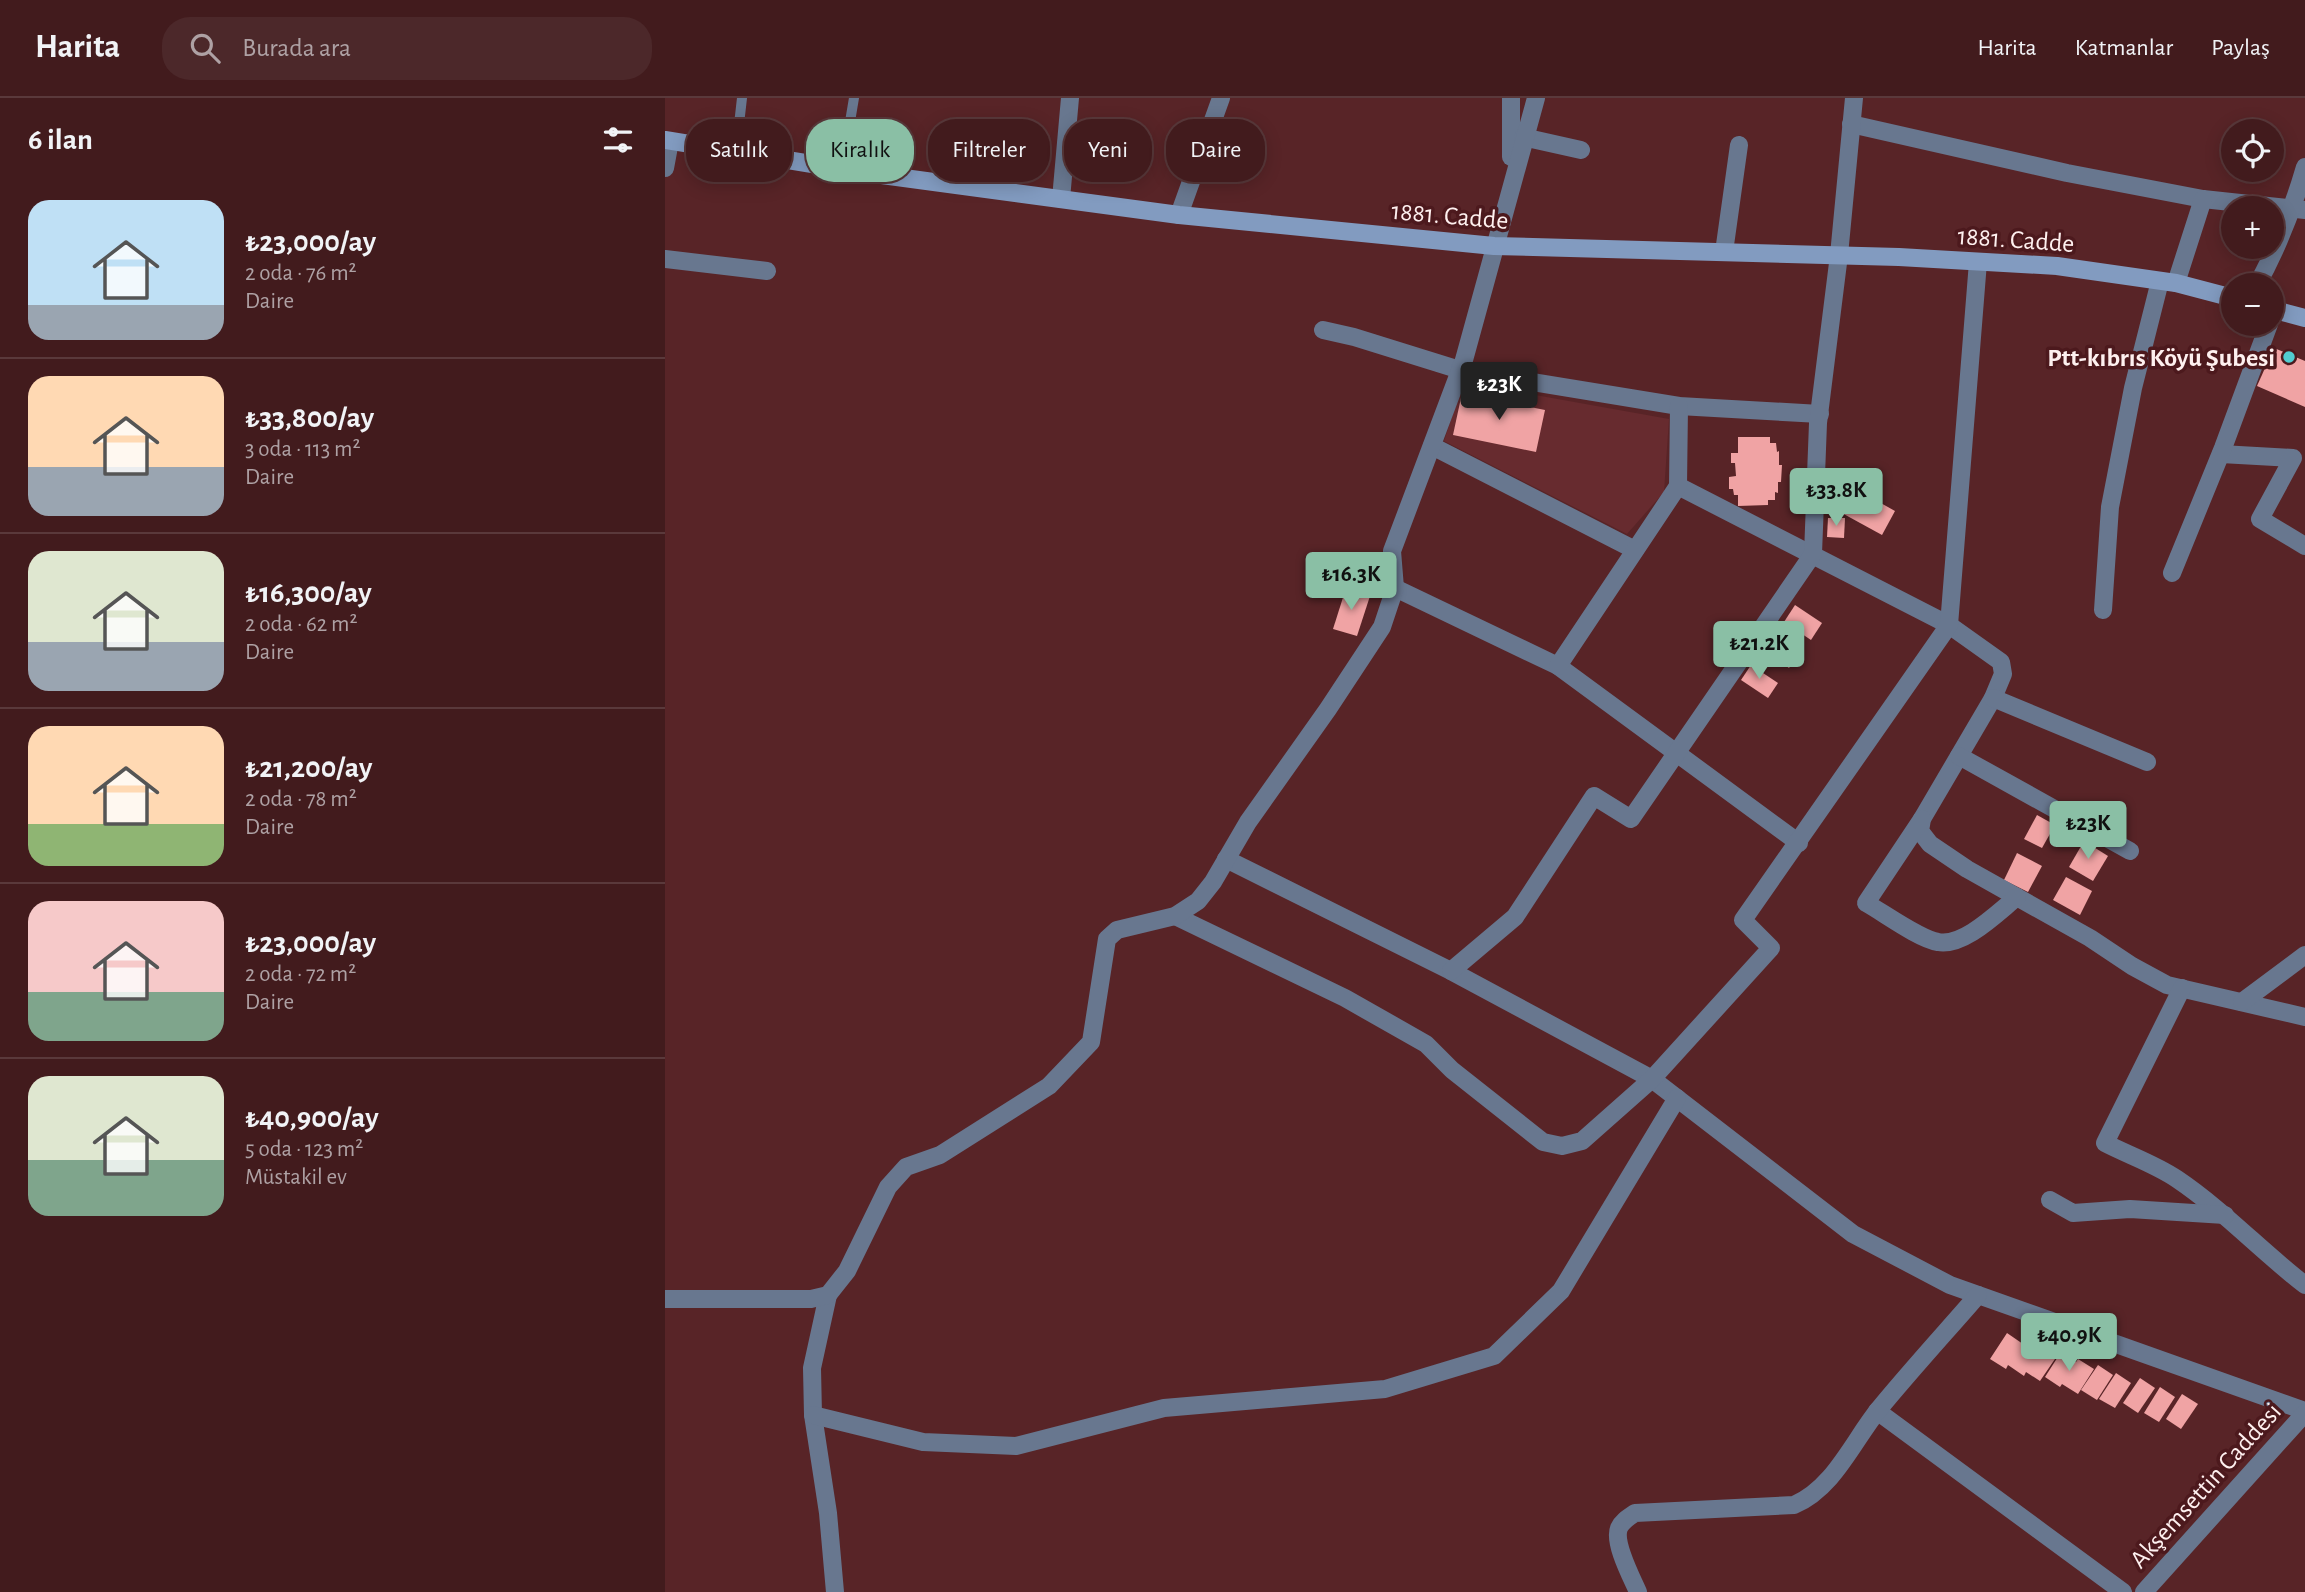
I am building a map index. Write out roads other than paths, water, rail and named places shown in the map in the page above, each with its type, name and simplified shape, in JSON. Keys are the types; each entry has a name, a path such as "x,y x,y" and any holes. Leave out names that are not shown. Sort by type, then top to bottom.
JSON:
{"street":[{"path":"1061,200 1070,98"},
{"path":"1179,215 1221,98"},
{"path":"1511,98 1511,181"},
{"path":"835,1592 828,1514 813,1415 813,1368 828,1295 847,1271 888,1187 906,1167 940,1155 1049,1086 1091,1042 1107,939 1117,930 1175,916 1198,901 1248,822 1382,627 1395,588 1392,551 1460,370 1536,98"},
{"path":"1451,971 1515,917 1594,796 1631,819 1813,554 1819,414 1839,255 1854,98"},
{"path":"1851,124 2067,173 2203,199 2299,209"},
{"path":"1523,137 1581,150"},
{"name":"1881. Cadde","path":"667,140 686,143"},
{"path":"665,168 667,140"},
{"path":"1724,252 1739,145"},
{"path":"2264,273 2299,209 2305,166"},
{"name":"1881. Cadde","path":"914,179 1179,215 1494,246 1839,255 2057,266 2168,282 2221,295"},
{"path":"2103,610 2110,507 2133,388 2168,282 2203,199"},
{"path":"665,259 767,271"},
{"path":"1175,916 1345,998 1426,1044 1452,1070 1543,1142 1562,1146 1582,1141 1652,1079 1771,948 1743,920 1949,625 1978,262"},
{"path":"2284,316 2305,318"},
{"path":"1323,330 1365,340 1460,370 1679,406 1819,414"},
{"path":"2172,573 2221,454 2263,336"},
{"path":"1558,667 1678,486 1679,406"},
{"path":"1432,446 1635,550"},
{"path":"2221,454 2293,458 2260,519 2305,546"},
{"path":"1678,486 1949,625 2001,662 2003,674 1993,698 1922,819 1866,903 1938,942 1957,940 1979,927 2017,897"},
{"path":"1395,588 1558,667 1678,752 1799,843"},
{"path":"1993,698 2147,762"},
{"path":"1959,756 2130,851"},
{"path":"1922,819 1920,831 1930,844 1967,869 2167,985 2305,1017"},
{"path":"1226,859 1451,971 1652,1079 1853,1234 1950,1285 2305,1412"},
{"path":"2242,1002 2305,955"},
{"path":"2182,988 2105,1143 2175,1177 2225,1214 2305,1285"},
{"path":"813,1415 923,1442 1016,1447 1164,1408 1385,1389 1494,1356 1561,1291 1677,1098"},
{"path":"2050,1200 2073,1213 2130,1209 2225,1214"},
{"path":"665,1299 799,1300 828,1295"},
{"path":"1638,1592 1619,1546 1619,1527 1626,1519 1635,1513 1794,1505 1815,1493 1877,1411 1978,1295"},
{"path":"1877,1411 2123,1592"},
{"name":"Akşemsettin Caddesi","path":"2144,1592 2305,1412"}],"lane":[{"path":"740,119 742,98"},
{"path":"850,119 854,98"}],"place":[{"name":"Ptt-kıbrıs Köyü Şubesi","path":"2289,357"}]}
